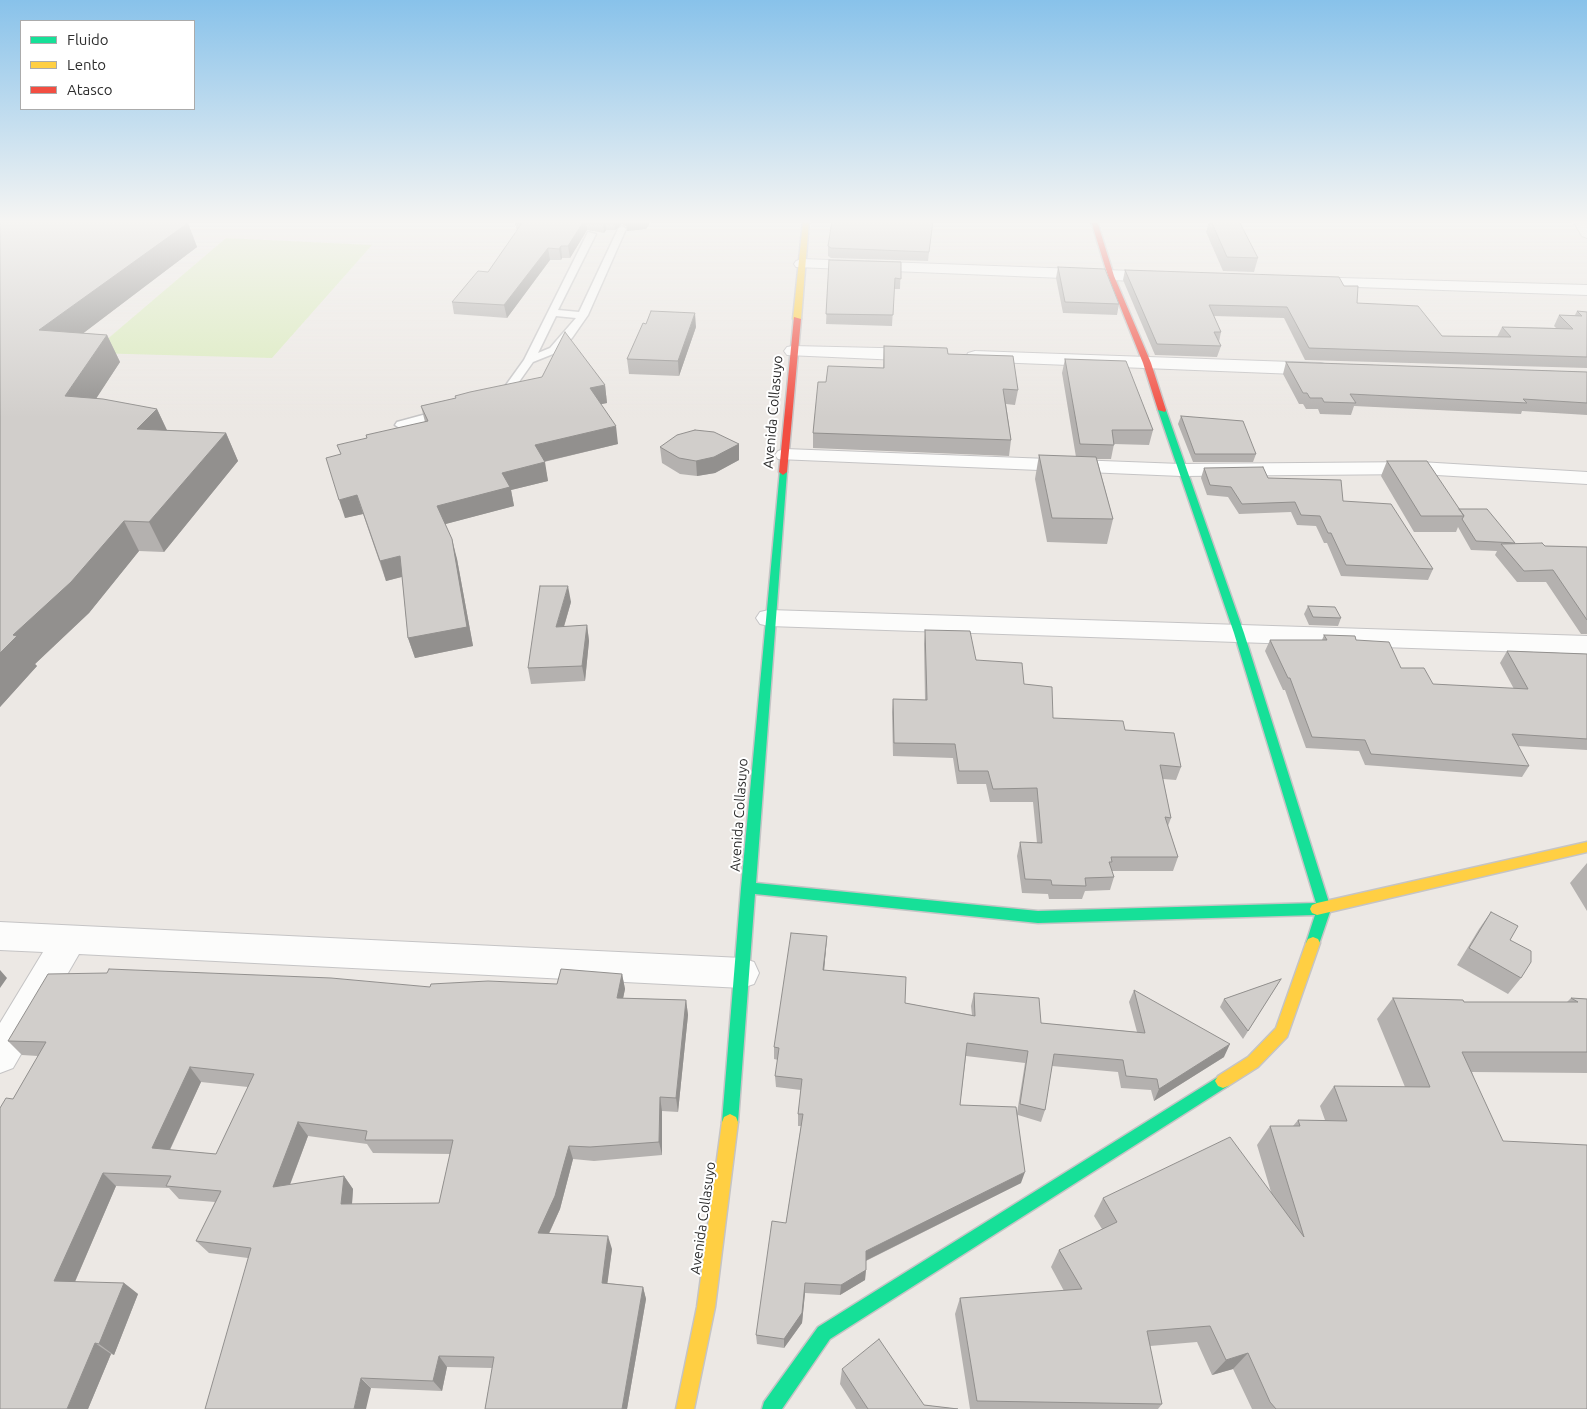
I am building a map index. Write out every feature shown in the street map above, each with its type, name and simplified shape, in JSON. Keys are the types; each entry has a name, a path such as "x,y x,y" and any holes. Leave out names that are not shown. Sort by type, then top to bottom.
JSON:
{"street":[{"name":"Avenida Collasuyo","path":"685,1409 706,1307 728,1140 769,618 800,287"},
{"path":"771,1409 824,1333 1253,1062 1282,1032 1324,909 1239,633 1181,470 1147,363 1115,287"},
{"path":"1480,287 1587,290"},
{"path":"793,351 940,356"},
{"path":"960,357 1337,370"},
{"path":"785,455 1181,470 1420,468 1587,478"},
{"path":"769,618 1587,645"},
{"path":"748,888 1038,917 1324,909 1587,847"},
{"path":"0,936 742,973"},
{"path":"0,1056 69,940"}],"lane":[{"path":"485,402 505,394 529,360 564,287"},
{"path":"529,360 554,350 568,336 583,315 596,287"},
{"path":"551,313 583,315"},
{"path":"402,424 457,410"}],"green space":[{"path":"169,287 335,287 272,358 91,353"}],"building":[{"path":"0,287 99,287 39,330 107,335 65,396 103,399 157,409 137,429 226,433 149,522 124,521 71,582 13,635 17,636 0,653"},
{"path":"465,287 518,287 504,305 452,302"},
{"path":"828,287 895,287 893,315 826,314"},
{"path":"1062,287 1112,287 1119,304 1065,302"},
{"path":"1132,287 1358,287 1357,303 1418,306 1442,336 1511,337 1502,327 1573,329 1559,315 1582,316 1577,311 1587,312 1587,357 1309,348 1287,307 1209,305 1221,332 1214,332 1221,346 1157,344"},
{"path":"651,311 695,313 678,361 627,359 643,323 646,324"},
{"path":"565,332 605,385 590,388 616,426 535,445 545,462 502,473 510,487 437,506 452,539 467,627 408,638 400,556 380,561 357,495 339,500 326,458 341,454 337,445 367,438 366,435 428,421 421,406 456,398 455,396 470,392 542,377"},
{"path":"884,346 947,348 948,354 1013,356 1018,390 1003,389 1011,440 813,433 818,382 826,382 828,366 884,368"},
{"path":"1065,359 1126,361 1153,430 1112,430 1114,445 1080,444"},
{"path":"1286,362 1587,372 1587,403 1523,399 1527,403 1350,394 1356,403 1324,402 1322,398 1310,398 1307,393 1303,393"},
{"path":"1181,416 1243,421 1256,454 1195,454"},
{"path":"695,430 714,432 739,444 714,457 696,461 679,458 660,447 677,435"},
{"path":"1039,455 1096,457 1113,519 1052,518"},
{"path":"1387,461 1427,461 1464,516 1421,516"},
{"path":"1263,467 1268,478 1341,480 1343,501 1391,504 1433,569 1346,565 1331,533 1328,533 1320,516 1301,515 1295,502 1242,504 1231,487 1210,485 1204,468"},
{"path":"1459,509 1487,509 1515,543 1476,541 1462,519 1464,516"},
{"path":"1542,543 1545,546 1587,547 1587,620 1553,570 1524,571 1501,544"},
{"path":"540,586 568,586 556,627 587,625 582,666 528,668"},
{"path":"1308,606 1335,607 1341,618 1313,617"},
{"path":"925,630 970,631 976,660 1022,663 1024,684 1052,687 1053,718 1123,721 1125,730 1174,733 1181,767 1160,765 1171,818 1165,817 1178,857 1111,857 1112,862 1109,862 1114,877 1085,878 1086,886 1052,885 1051,880 1025,879 1020,842 1042,843 1037,788 993,789 988,771 959,771 955,744 894,743 893,699 927,700"},
{"path":"1324,635 1355,636 1356,640 1389,642 1401,668 1424,668 1433,684 1528,689 1507,651 1587,654 1587,739 1512,734 1529,766 1371,754 1365,740 1312,737 1290,678 1288,678 1270,640 1327,640"},
{"path":"1491,912 1518,926 1510,940 1531,951 1531,962 1521,978 1469,948"},
{"path":"791,933 827,936 823,970 906,977 905,1003 975,1016 974,993 1039,998 1041,1023 1145,1033 1134,990 1230,1044 1159,1089 1157,1079 1126,1076 1123,1060 1054,1054 1045,1110 1020,1104 1028,1051 967,1043 960,1105 1016,1107 1025,1172 866,1251 866,1270 841,1285 805,1283 802,1313 784,1339 756,1335 772,1221 786,1223 803,1114 798,1114 802,1079 775,1076 779,1048 774,1047"},
{"path":"109,969 331,978 430,987 431,984 488,981 557,984 561,969 622,974 617,998 686,1000 676,1098 660,1097 659,1142 590,1147 569,1146 555,1196 538,1233 608,1236 602,1283 643,1287 622,1409 485,1409 494,1357 439,1356 433,1381 361,1378 354,1409 205,1409 251,1248 196,1241 221,1191 166,1186 171,1176 103,1173 54,1281 124,1283 99,1344 95,1343 67,1409 0,1409 0,1108 6,1098 13,1099 46,1042 8,1041 48,974 107,973","holes":["190,1067 254,1074 216,1154 152,1148","298,1122 367,1131 365,1140 453,1140 439,1203 341,1204 344,1176 273,1187"]},
{"path":"1281,979 1248,1031 1224,999"},
{"path":"1393,998 1463,1000 1464,1002 1578,1002 1571,998 1587,999 1587,1052 1462,1052 1503,1141 1587,1145 1587,1409 1276,1409 1270,1402 1248,1353 1226,1360 1210,1326 1147,1331 1162,1404 977,1401 960,1298 1082,1289 1059,1250 1117,1222 1103,1198 1230,1137 1304,1237 1270,1126 1300,1126 1298,1120 1347,1121 1334,1086 1430,1087"},
{"path":"879,1339 924,1405 958,1409 868,1409 842,1369"}],"traffic: fast":[{"path":"1162,410 1239,633 1324,909 1313,943"},
{"path":"730,1122 783,472"},
{"path":"748,888 1038,917 1317,909"},
{"path":"771,1409 824,1333 1223,1081"}],"traffic: slow":[{"path":"797,319 800,287"},
{"path":"1317,909 1587,847"},
{"path":"1223,1081 1253,1062 1282,1032 1313,943"},
{"path":"685,1409 706,1307 730,1122"}],"traffic: jam":[{"path":"1115,287 1147,363 1162,410"},
{"path":"783,472 797,319"}]}
